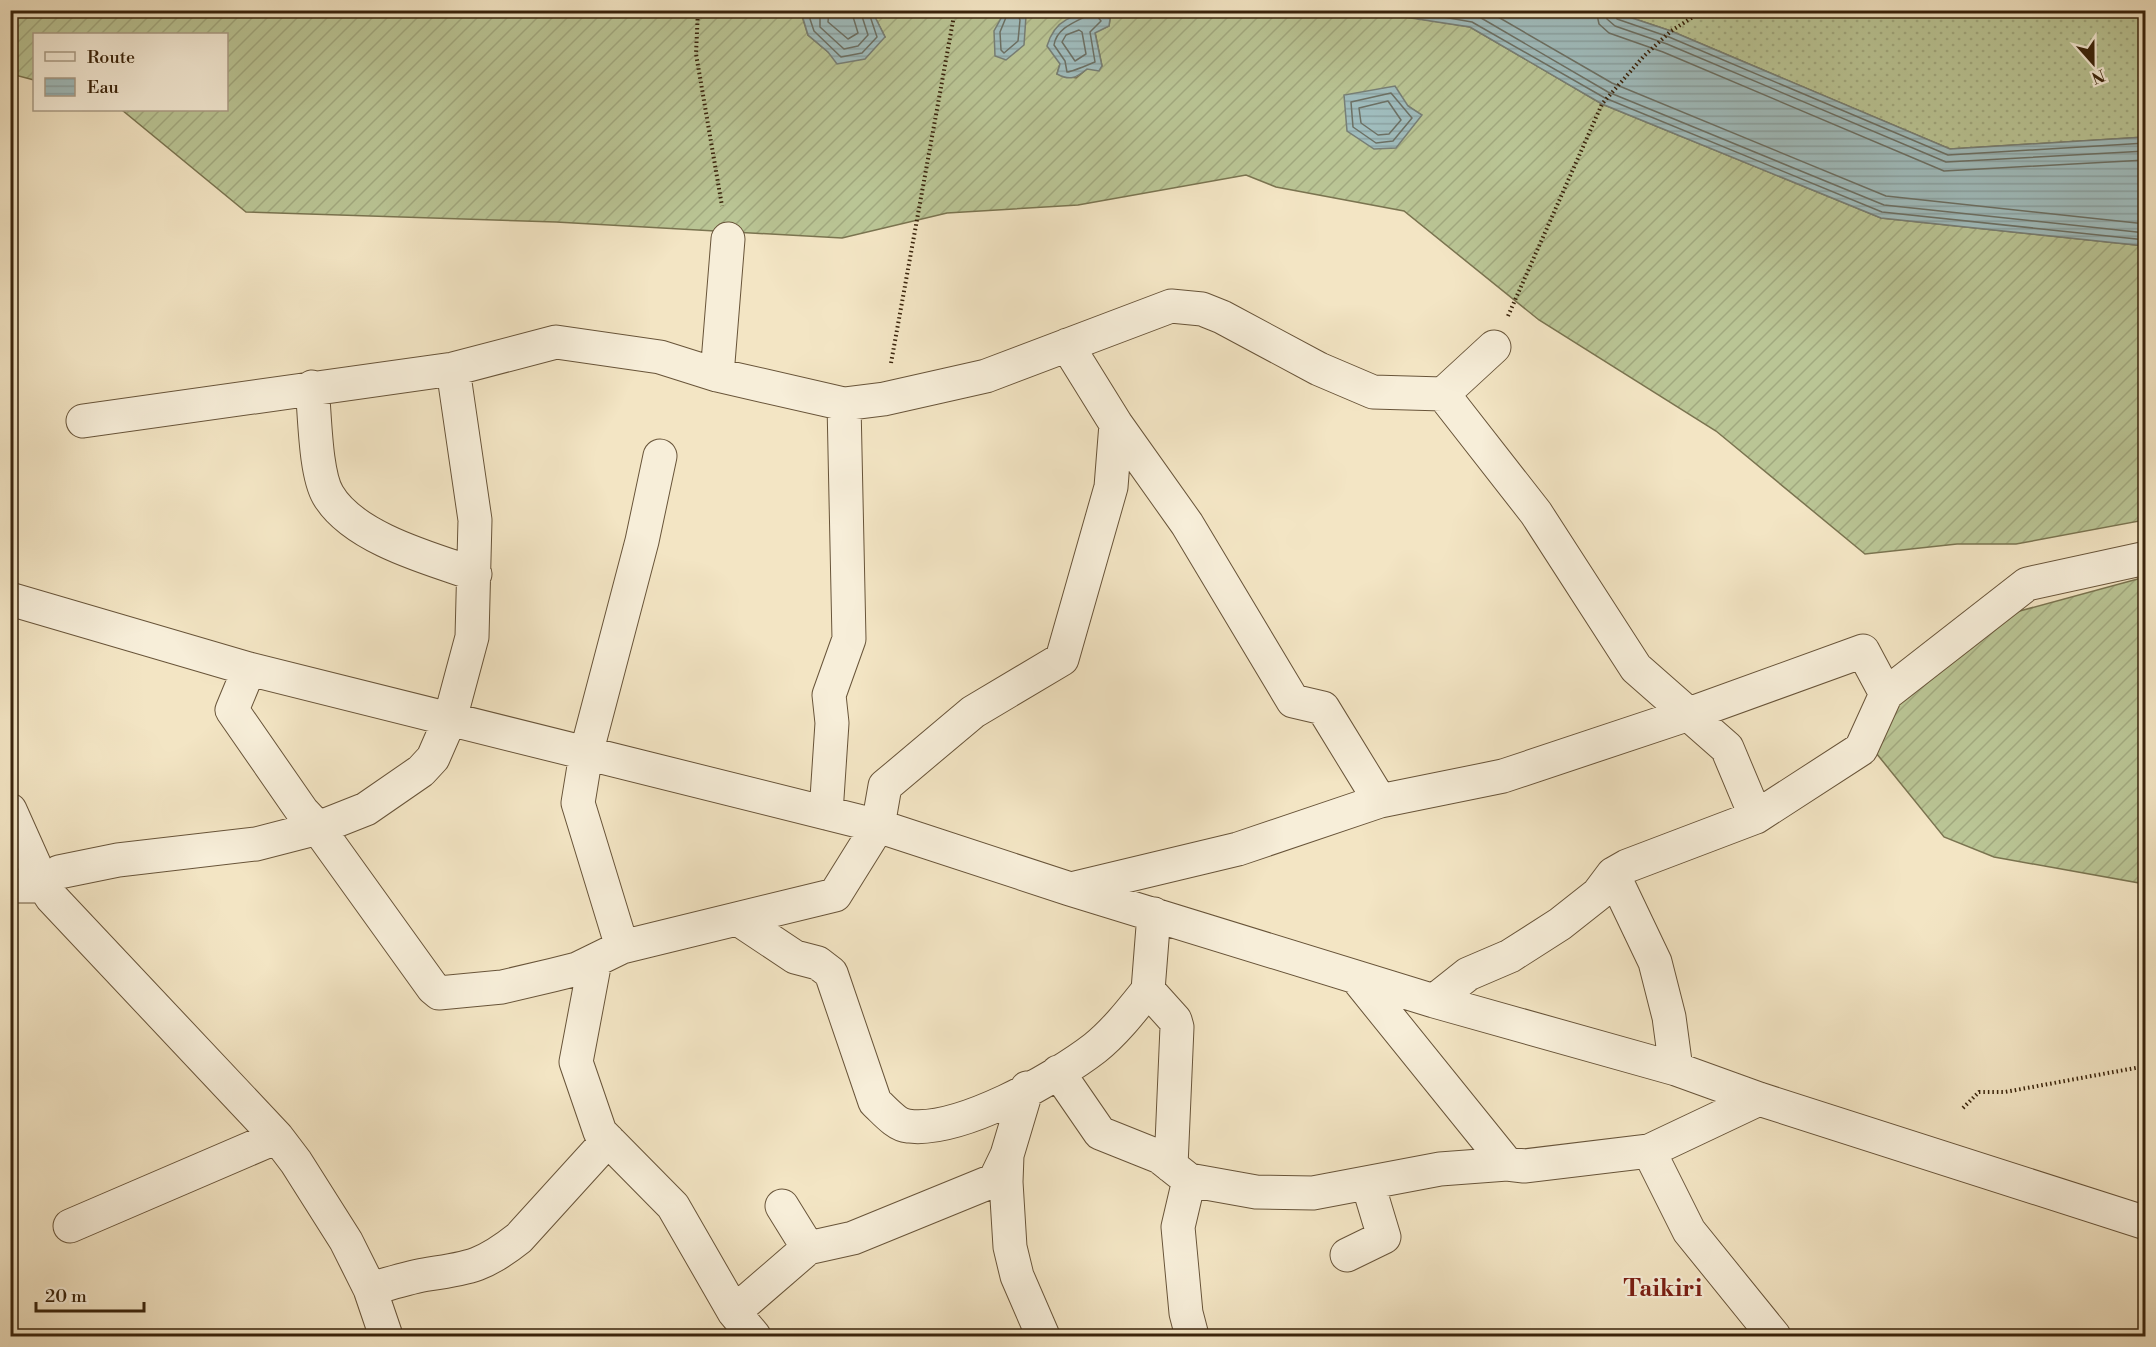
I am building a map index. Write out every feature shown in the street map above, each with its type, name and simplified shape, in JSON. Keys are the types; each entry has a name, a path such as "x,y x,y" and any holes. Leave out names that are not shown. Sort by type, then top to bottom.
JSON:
{"street":[{"path":"717,375 728,239"},
{"path":"83,421 453,369 556,342 660,357 717,375 844,404 884,399 986,376 1171,306 1202,309 1238,325 1319,369 1373,392 1443,394 1494,347"},
{"path":"1067,345 1116,424 1187,524 1293,701 1323,708 1380,801"},
{"path":"10,886 44,885 60,872 118,860 256,844 318,828 366,809 421,771 433,758 450,719 472,637 475,520 453,369"},
{"path":"312,387 321,475 333,501 369,533 475,574"},
{"path":"1443,394 1536,513 1636,668 1727,748 1756,817"},
{"path":"826,813 832,723 829,695 849,639 844,404"},
{"path":"249,669 232,710 302,811 318,828 439,993 502,987 553,975 609,954 835,895 878,826 885,786 973,712 1062,659 1111,487 1116,424"},
{"path":"660,456 642,541 586,754 578,803 609,954 576,1062 600,1132 673,1206 744,1324 807,1248 853,1238 995,1180 1007,1155 1027,1088"},
{"path":"1434,1001 1468,974 1510,956 1560,924 1598,894 1614,874 1627,866 1756,817 1861,749 1886,694 2027,584 2145,558"},
{"path":"10,599 249,669 878,826 1070,889 1434,1001 1676,1070 1759,1099 2145,1223"},
{"path":"1070,889 1238,849 1380,801 1503,776 1689,714 1863,651 1886,694"},
{"path":"10,810 52,898 277,1137 323,1201 370,1289 386,1336"},
{"path":"1614,874 1655,962 1669,1017 1676,1070"},
{"path":"738,919 795,957 818,963 831,974 876,1102 888,1115 906,1126 933,1125 980,1114 1058,1072 1096,1047 1148,990 1154,914"},
{"path":"1356,977 1507,1164"},
{"path":"1148,990 1174,1020 1177,1027 1180,1173 1178,1227 1186,1313 1192,1336"},
{"path":"1058,1072 1100,1133 1142,1148 1180,1173 1256,1192 1313,1193 1440,1169 1507,1164 1524,1166 1649,1151 1759,1099"},
{"path":"70,1226 277,1137"},
{"path":"370,1289 428,1274 454,1272 479,1265 504,1250 519,1238 608,1140"},
{"path":"1649,1151 1689,1231 1774,1336"},
{"path":"1007,1155 1010,1247 1017,1276 1043,1336"},
{"path":"1347,1255 1384,1237 1368,1184"},
{"path":"782,1206 807,1248"}],"path":[{"path":"698,10 696,54 728,239"},
{"path":"884,399 955,10"},
{"path":"1494,347 1602,104 1643,57 1671,31 1704,10"},
{"path":"1963,1108 1979,1092 2005,1092 2145,1066"}],"green space":[{"path":"1365,10 1470,27 1602,104 1881,218 2145,246 2145,520 2016,544 1957,544 1865,554 1716,431 1539,320 1404,211 1276,187 1246,175 1078,205 947,213 842,238 556,222 246,212 123,111 228,111 228,33 33,33 33,80 11,74 10,11 811,11 802,16 808,35 828,52 885,37 872,11 1005,11 1003,13 1026,16 1020,11","holes":["1110,19 1109,26 1096,32","1095,32 1102,66 1087,69 1076,78 1057,74 1060,64","1344,96 1408,106 1421,115"]},
{"path":"1611,11 2145,11 2145,137 1950,149 1671,31"},
{"path":"2145,577 2145,884 1994,857 1944,837 1868,743 1913,682 2016,612"}],"water":[{"path":"811,11 872,11 885,37 865,59 837,64 828,52 808,35 802,15"},
{"path":"1005,11 1020,11 1026,16 1024,45 1006,60 995,56 994,31"},
{"path":"1365,11 1611,11 1671,31 1950,149 2145,137 2145,246 1881,218 1602,104 1470,27"},
{"path":"1100,12 1110,19 1109,26 1095,33 1102,66 1099,71 1087,69 1069,78 1057,74 1060,64 1047,46 1050,37 1066,20 1081,14"},
{"path":"1395,86 1408,106 1422,115 1396,148 1374,149 1347,131 1344,95"}],"district":[{"name":"Taikiri","path":"1663,1288"}]}
